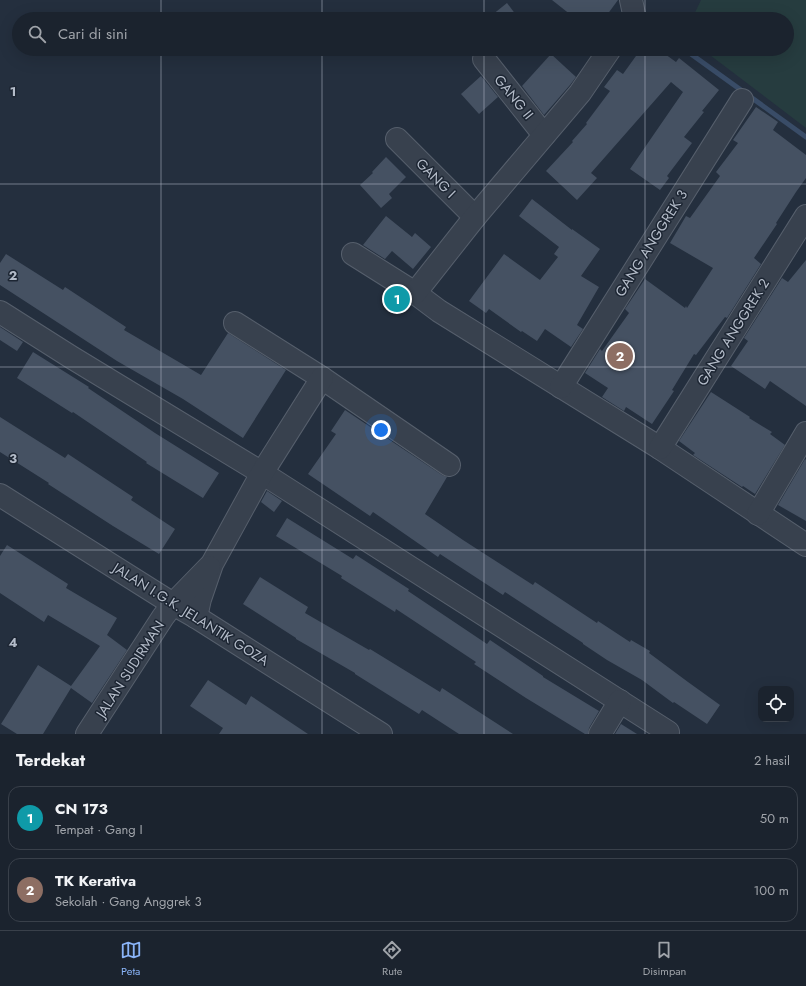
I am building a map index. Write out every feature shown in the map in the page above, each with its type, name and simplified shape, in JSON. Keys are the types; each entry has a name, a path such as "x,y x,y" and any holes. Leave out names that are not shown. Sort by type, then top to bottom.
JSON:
{"street":[{"path":"630,0 633,12"},
{"path":"415,293 475,217 580,93 605,56"},
{"name":"GANG II","path":"484,58 544,135"},
{"name":"GANG ANGGREK 3","path":"561,387 742,100"},
{"name":"GANG I","path":"397,139 475,217"},
{"name":"GANG ANGGREK 2","path":"660,448 806,216"},
{"path":"353,254 415,293 439,311 660,448 806,545"},
{"path":"0,312 262,473 668,732"},
{"path":"235,323 322,378 449,465"},
{"path":"196,617 200,599 212,564 262,473 322,378"},
{"path":"758,514 806,433"},
{"name":"JALAN I.G.K. JELANTIK GOZA","path":"0,495 381,734"},
{"name":"JALAN SUDIRMAN","path":"87,734 163,617 173,604 212,564"},
{"path":"600,734 620,701"}],"green space":[{"path":"701,0 806,0 806,128 711,56 794,56 794,12 695,12"}],"building":[{"path":"552,0 618,0 609,12 567,12"},
{"path":"507,3 514,12 496,12"},
{"path":"549,56 553,56 576,77 544,115 522,86"},
{"path":"636,56 668,56 676,62 679,58 719,90 684,137 692,143 667,176 669,178 660,190 630,169 683,92 671,82 591,173 597,178 577,200 546,171 573,142 572,141 587,124 586,123 610,91 604,87 617,70 623,74"},
{"path":"481,76 498,97 479,114 461,94"},
{"path":"756,107 778,122 773,130 806,155 806,178 754,258 761,264 727,318 725,317 696,355 694,354 672,390 674,391 652,424 626,407 624,411 602,397 608,388 585,373 600,349 602,351 629,313 625,309 645,279 687,308 713,268 670,243 686,216 690,218 720,176 716,172 738,143 733,140"},
{"path":"386,157 406,177 389,194 392,198 381,208 360,185 373,173 372,172"},
{"path":"532,199 572,230 600,249 581,276 599,287 577,325 583,329 571,347 545,329 537,341 522,331 521,332 489,309 486,313 469,301 504,254 540,280 558,257 554,254 559,247 519,216"},
{"path":"386,216 412,237 415,233 431,247 413,269 392,251 385,259 363,245"},
{"path":"6,254 63,290 65,287 126,327 124,330 201,375 228,333 286,370 243,438 183,399 117,361 0,285 0,263"},
{"path":"806,260 806,406 770,381 765,389 731,366 748,341 744,338 782,278 788,282"},
{"path":"0,327 23,342 17,351 0,340"},
{"path":"33,352 89,387 88,388 155,433 219,473 203,498 146,463 147,462 73,412 72,413 17,378"},
{"path":"711,392 772,432 770,434 785,445 755,494 693,455 695,453 679,441"},
{"path":"345,410 447,477 425,514 533,585 535,582 597,623 598,621 630,642 631,640 650,651 649,653 720,705 707,724 674,702 673,703 642,680 607,660 505,592 503,595 440,554 438,557 373,512 370,516 308,474 336,434 331,431"},
{"path":"0,417 65,458 68,454 133,497 131,500 175,529 159,554 113,526 0,452"},
{"path":"805,459 806,460 806,521 778,505"},
{"path":"267,491 282,501 274,512 261,502"},
{"path":"287,518 353,559 356,555 409,589 408,591 487,644 490,640 543,677 599,711 589,728 588,734 585,734 526,698 474,664 476,662 396,609 395,612 341,578 342,576 276,536"},
{"path":"7,545 68,584 66,588 117,618 107,635 127,650 92,703 71,688 43,734 17,734 1,724 38,665 71,686 100,646 48,615 44,622 0,593 0,556"},
{"path":"260,577 308,607 305,613 369,650 370,649 440,692 442,688 513,734 459,734 422,710 419,714 355,673 296,639 243,604"},
{"path":"208,680 246,705 251,696 308,734 219,734 223,728 190,706"},
{"path":"621,724 637,734 615,734"}],"waterway":[{"path":"694,56 806,137"}],"place":[{"name":"CN 173","path":"397,299"},
{"name":"TK Kerativa","path":"620,356"}]}
